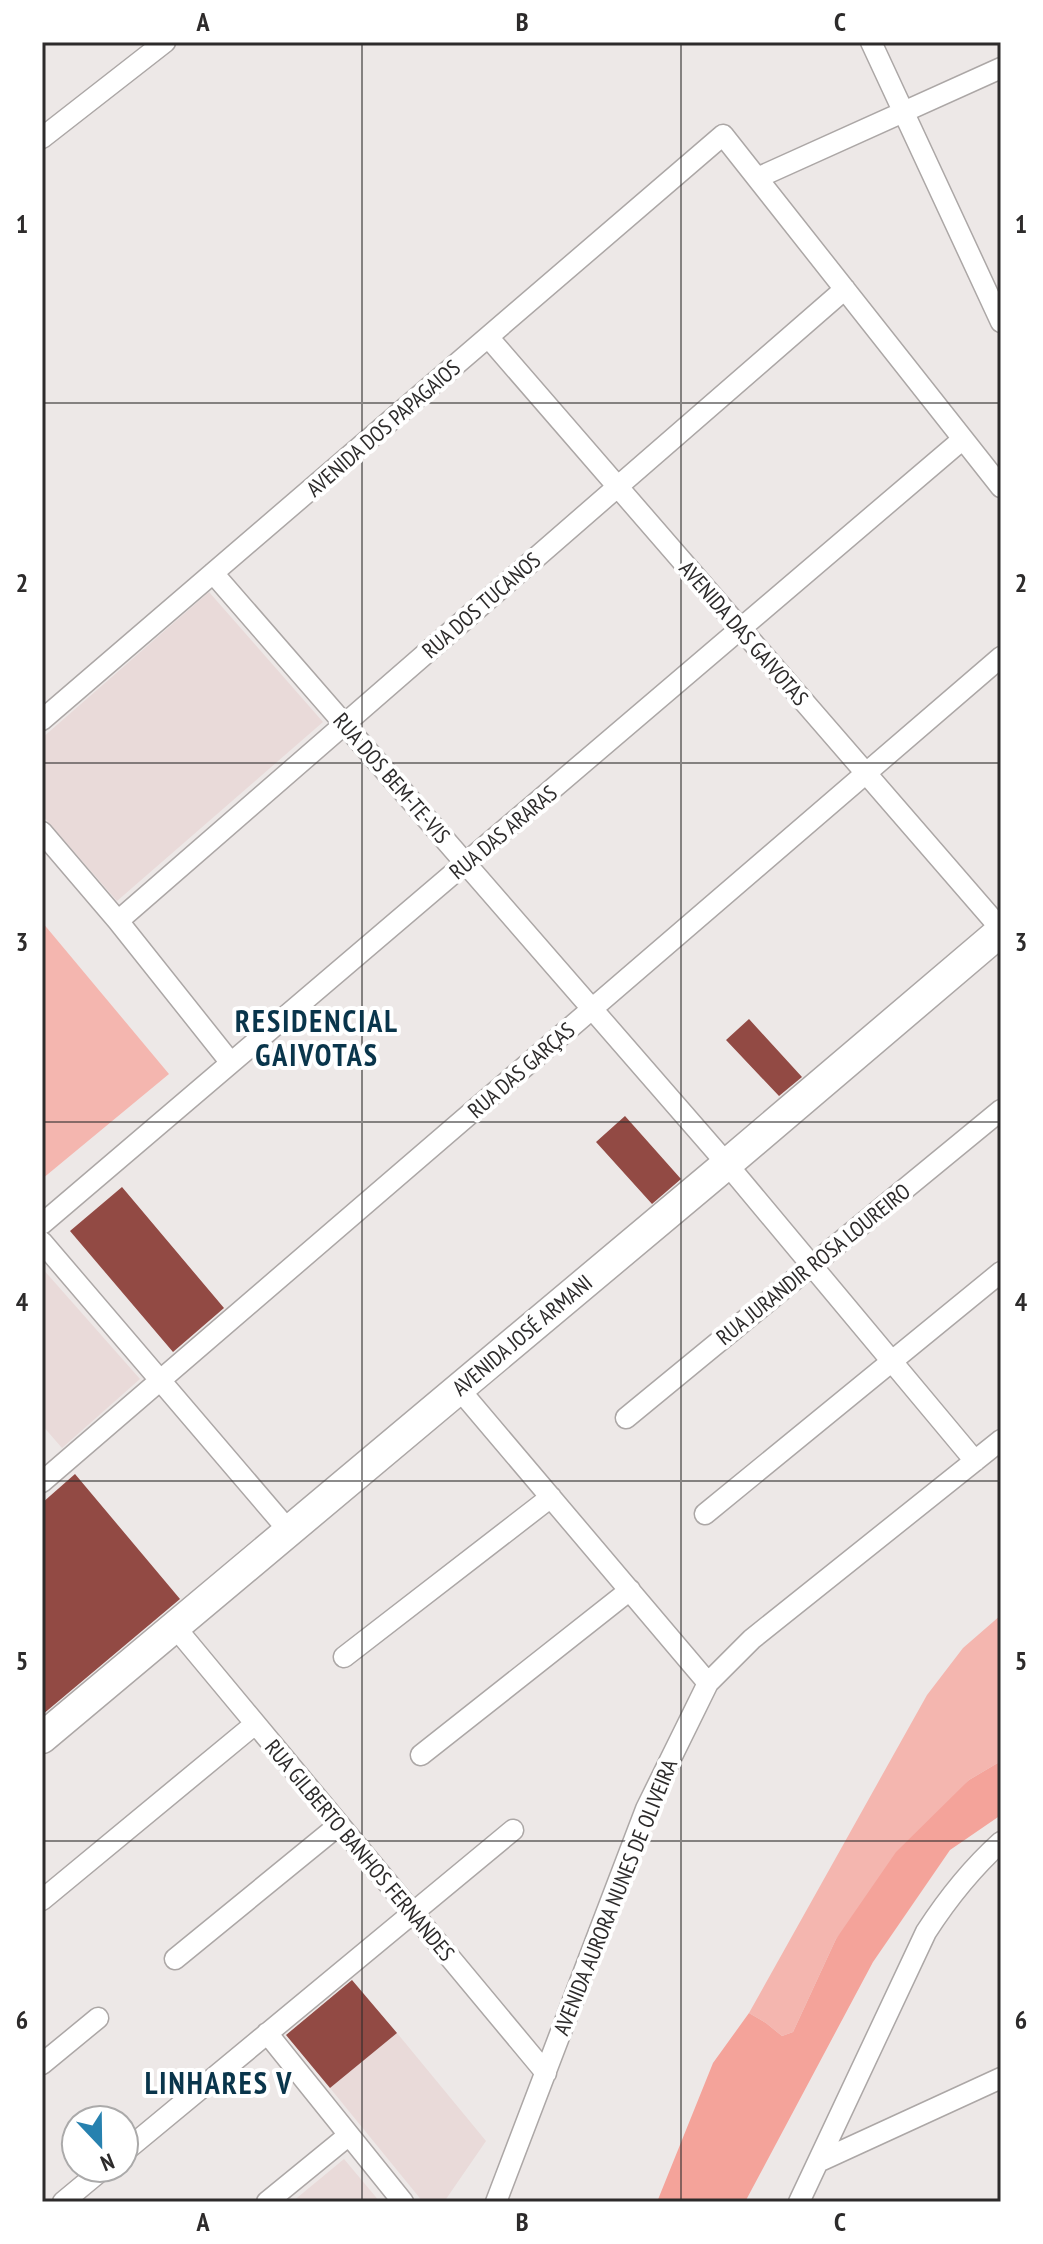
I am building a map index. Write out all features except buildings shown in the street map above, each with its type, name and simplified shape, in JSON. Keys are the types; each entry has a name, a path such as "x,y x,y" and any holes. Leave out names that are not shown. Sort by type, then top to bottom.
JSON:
{"main road":[{"name":"AVENIDA JOSÉ ARMANI","path":"42,1738 727,1164 1001,930"}],"street":[{"path":"42,138 165,42"},
{"path":"871,42 1001,322"},
{"path":"1001,68 757,178 963,439 992,461 1001,487"},
{"name":"AVENIDA DOS PAPAGAIOS","path":"42,720 723,135 757,178"},
{"name":"RUA DOS TUCANOS","path":"118,921 845,289"},
{"name":"AVENIDA DAS GAIVOTAS","path":"488,337 1001,930"},
{"name":"RUA DAS ARARAS","path":"42,1224 963,439"},
{"name":"RUA DOS BEM-TE-VIS","path":"213,573 727,1164 975,1461"},
{"name":"RUA DAS GARÇAS","path":"42,1482 1001,657"},
{"path":"42,832 118,921 231,1063"},
{"name":"RUA JURANDIR ROSA LOUREIRO","path":"626,1418 1001,1110"},
{"path":"42,1242 289,1531"},
{"path":"705,1514 1001,1272"},
{"path":"459,1389 708,1683"},
{"name":"AVENIDA AURORA NUNES DE OLIVEIRA","path":"496,2202 646,1809 708,1683 752,1639 1001,1440"},
{"path":"344,1657 551,1497"},
{"path":"421,1755 630,1590"},
{"name":"RUA GILBERTO BANHOS FERNANDES","path":"175,1627 546,2073"},
{"path":"42,1900 255,1724"},
{"path":"175,1959 339,1825"},
{"path":"140,2139 513,1830"},
{"path":"799,2202 926,1932 969,1873 1001,1842"},
{"path":"42,2064 98,2018"},
{"path":"267,2033 403,2202"},
{"path":"818,2162 1001,2078"},
{"path":"267,2202 349,2135"},
{"path":"63,2202 85,2184"}],"shaded area":[{"path":"209,592 323,722 117,901 42,815 42,738"},
{"path":"42,922 169,1074 42,1179"},
{"path":"42,1268 140,1379 62,1448 42,1425"},
{"path":"1001,1615 1001,1761 969,1780 836,1939 793,2032 782,2036 749,2013 927,1695 963,1648"},
{"path":"1001,1761 1001,1815 950,1850 873,1962 745,2202 657,2202 713,2063 749,2013 782,2036 793,2032 836,1939 896,1852 969,1780"},
{"path":"397,2033 486,2141 444,2202 423,2202 330,2088"},
{"path":"344,2159 380,2202 292,2202"}],"district":[{"name":"RESIDENCIAL GAIVOTAS","path":"317,1037"},
{"name":"LINHARES V","path":"219,2082"}]}
